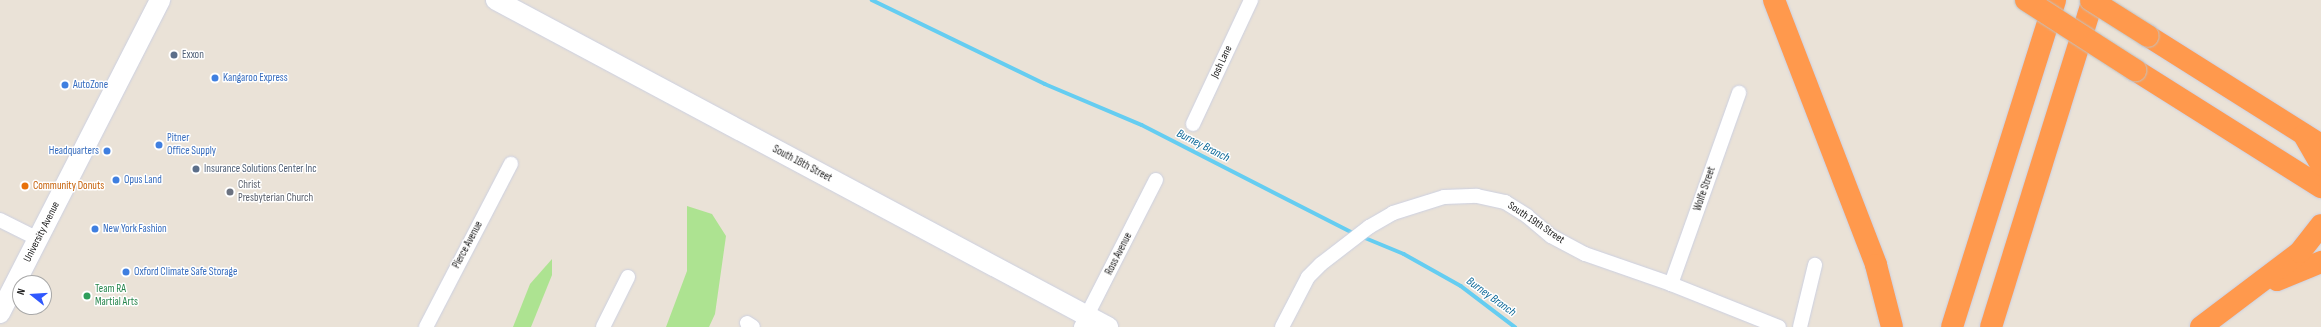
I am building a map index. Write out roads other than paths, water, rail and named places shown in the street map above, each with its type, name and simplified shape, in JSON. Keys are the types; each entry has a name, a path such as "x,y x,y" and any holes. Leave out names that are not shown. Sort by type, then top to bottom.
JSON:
{"highway":[{"path":"1774,0 1876,265 1892,327"},
{"path":"2026,0 2135,70 2311,177 2321,187"},
{"path":"1952,327 2055,0"},
{"path":"1991,327 2092,0 2312,139 2321,165"},
{"path":"2201,327 2300,252 2321,225"},
{"path":"2247,293 2321,262"}],"street":[{"name":"University Avenue","path":"0,314 160,0"},
{"name":"South 18th Street","path":"496,0 1084,322 1108,327"},
{"name":"Josh Lane","path":"1193,124 1251,0"},
{"name":"Wolfe Street","path":"1671,284 1739,93"},
{"name":"Pierce Avenue","path":"426,327 511,164"},
{"name":"Ross Avenue","path":"1084,322 1156,180"},
{"name":"South 19th Street","path":"1282,327 1308,277 1321,264 1369,226 1393,213 1444,197 1477,196 1505,202 1527,216 1551,236 1585,254 1671,284 1779,327"},
{"path":"0,220 38,239"},
{"path":"1800,327 1816,265"},
{"path":"603,327 628,277"}],"waterway":[{"name":"Burney Branch","path":"872,0 1045,84 1142,125 1355,234"},
{"name":"Burney Branch","path":"1363,237 1404,254 1461,286 1515,327"}],"place":[{"name":"Exxon","path":"174,55"},
{"name":"Kangaroo Express","path":"215,78"},
{"name":"AutoZone","path":"65,85"},
{"name":"Pitner Office Supply","path":"159,145"},
{"name":"Headquarters","path":"107,151"},
{"name":"Insurance Solutions Center Inc","path":"196,169"},
{"name":"Opus Land","path":"116,180"},
{"name":"Community Donuts","path":"25,186"},
{"name":"Christ Presbyterian Church","path":"230,192"},
{"name":"New York Fashion","path":"95,229"},
{"name":"Oxford Climate Safe Storage","path":"126,272"},
{"name":"Team RA Martial Arts","path":"87,296"}]}
